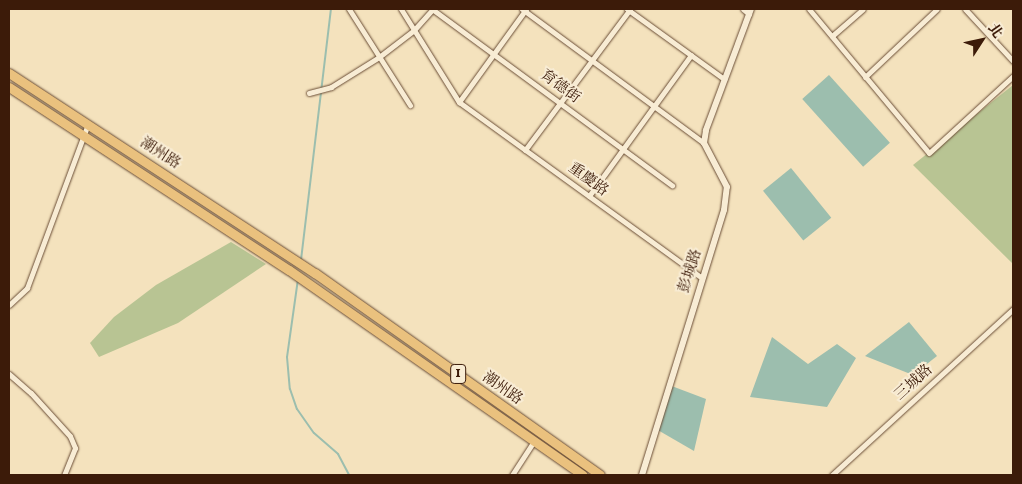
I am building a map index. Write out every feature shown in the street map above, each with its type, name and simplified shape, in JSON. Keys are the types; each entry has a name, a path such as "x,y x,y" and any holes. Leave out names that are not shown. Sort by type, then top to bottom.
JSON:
{"main road":[{"name":"潮州路","path":"9,73 316,274 600,475"},
{"name":"潮州路","path":"9,87 290,270 583,475"}],"street":[{"path":"349,9 410,105"},
{"path":"401,9 459,102 524,9 704,142 724,79 750,11 743,9"},
{"path":"309,94 329,88 379,56 414,30 433,9"},
{"name":"育德街","path":"433,9 672,185"},
{"path":"525,150 628,9 724,79"},
{"path":"809,9 929,153 1013,76"},
{"path":"832,36 863,9"},
{"path":"865,77 937,9"},
{"path":"965,9 1013,61"},
{"path":"590,196 691,55"},
{"name":"重慶路","path":"459,102 702,278"},
{"path":"9,305 27,288 88,123"},
{"name":"彭城路","path":"642,475 724,210 727,187 704,142"},
{"name":"三城路","path":"832,475 1013,309"},
{"path":"9,374 31,393 70,436 75,448 64,475"},
{"path":"512,475 534,442"}],"green space":[{"path":"1013,85 1013,264 913,165"},
{"path":"231,242 266,264 178,323 99,357 90,343 114,317 156,285"}],"shaded area":[{"path":"829,75 890,143 863,167 802,99"},
{"path":"791,168 831,218 803,240 763,191"},
{"path":"909,322 937,356 913,375 865,356"},
{"path":"772,337 808,364 837,344 856,358 827,407 750,397"},
{"path":"669,385 706,399 694,451 656,429"}],"waterway":[{"path":"301,260 331,9"},
{"path":"298,279 287,357 290,389 297,409 314,433 338,454 349,475"}]}
